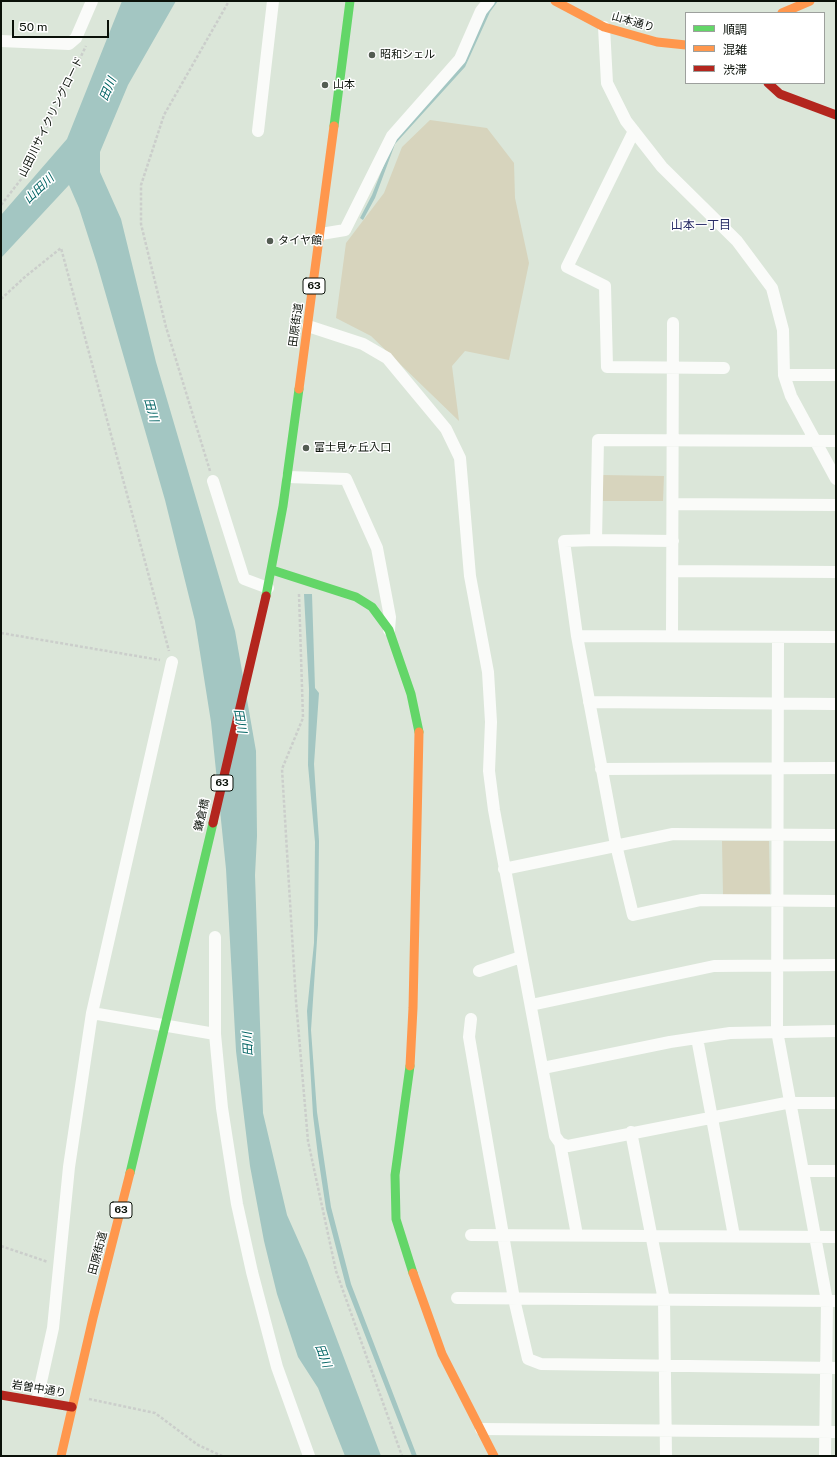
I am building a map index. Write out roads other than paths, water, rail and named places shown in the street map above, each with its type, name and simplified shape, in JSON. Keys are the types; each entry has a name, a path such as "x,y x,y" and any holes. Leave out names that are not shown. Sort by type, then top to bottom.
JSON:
{"main road":[{"name":"田原街道","path":"265,603 288,476 321,234 350,1"},
{"name":"山本通り","path":"555,1 604,26 657,42 685,45"},
{"path":"784,12 810,1"},
{"path":"769,84 780,94 836,115"},
{"path":"272,570 356,598 364,602 375,611 389,630 411,694 418,728 420,754 414,1008 409,1080 395,1175 396,1219 432,1330 453,1376 494,1456"},
{"name":"鎌倉橋","path":"180,963 265,603"},
{"name":"田原街道","path":"61,1456 74,1397 123,1204 164,1025 180,963"},
{"name":"岩曽中通り","path":"1,1395 72,1407"}],"street":[{"path":"1,41 69,44 76,38 92,1"},
{"path":"258,131 273,1"},
{"path":"321,234 345,230 392,136 460,59 481,11 488,1"},
{"path":"604,26 607,83 626,121 662,167 737,242 772,288 783,330 784,375 791,396 836,480"},
{"path":"634,131 567,267 605,286 607,367 724,368"},
{"path":"672,636 674,440 673,323"},
{"path":"308,326 363,344 387,358 446,429 460,458 470,576 488,672 491,722 489,771 504,869 555,1136 560,1143 577,1235"},
{"path":"784,375 836,375"},
{"path":"596,540 598,440 836,441"},
{"path":"288,476 346,479 377,548 390,617 389,630"},
{"path":"213,481 244,579 268,588"},
{"path":"673,504 836,505"},
{"path":"673,541 564,541 576,636 616,845 633,915 701,900 836,901"},
{"path":"673,571 836,572"},
{"path":"576,636 836,638"},
{"path":"778,637 777,1031 815,1236 832,1301 830,1432 825,1456"},
{"path":"37,1400 53,1328 69,1167 92,1013 172,662"},
{"path":"589,702 836,704"},
{"path":"602,769 778,767 836,768"},
{"path":"504,869 673,834 836,835"},
{"path":"215,937 215,1034 223,1115 237,1204 252,1272 277,1367 309,1456"},
{"path":"479,971 521,957"},
{"path":"531,1005 714,966 778,964 836,965"},
{"path":"92,1013 215,1034"},
{"path":"471,1019 469,1037 514,1299 528,1359 541,1364 831,1368"},
{"path":"543,1068 730,1033 836,1031"},
{"path":"697,1038 734,1236"},
{"path":"560,1143 568,1146 631,1132 790,1103 836,1103"},
{"path":"631,1132 664,1300 666,1456"},
{"path":"803,1171 836,1171"},
{"path":"471,1235 836,1237"},
{"path":"457,1298 832,1301"},
{"path":"481,1429 830,1432"}],"water":[{"path":"122,1 176,1 128,85 100,152 100,172 121,219 156,362 235,631 256,751 257,836 255,875 263,1113 287,1215 307,1260 381,1456 345,1456 318,1388 298,1357 277,1294 264,1241 250,1166 236,1051 226,869 211,722 195,621 165,500 97,264 79,208 69,185 1,258 1,215 67,139"},
{"path":"493,1 498,1 490,12 465,67 395,144 375,198 363,220 360,218 372,195 393,142 462,63 487,10"},
{"path":"304,594 312,594 315,688 319,693 314,764 319,841 318,925 311,1030 317,1112 331,1207 351,1284 417,1456 412,1456 346,1286 326,1209 318,1156 313,1115 307,1011 314,943 315,842 308,765 309,689"}],"place":[{"name":"昭和シェル","path":"372,55"},
{"name":"山本","path":"325,85"},
{"name":"タイヤ館","path":"270,241"},
{"name":"富士見ヶ丘入口","path":"306,448"}],"district":[{"name":"山本一丁目","path":"701,225"}],"water label":[{"name":"田川","path":"108,89"},
{"name":"山田川","path":"39,189"},
{"name":"田川","path":"151,410"},
{"name":"田川","path":"240,721"},
{"name":"田川","path":"248,1044"},
{"name":"田川","path":"323,1356"}]}
